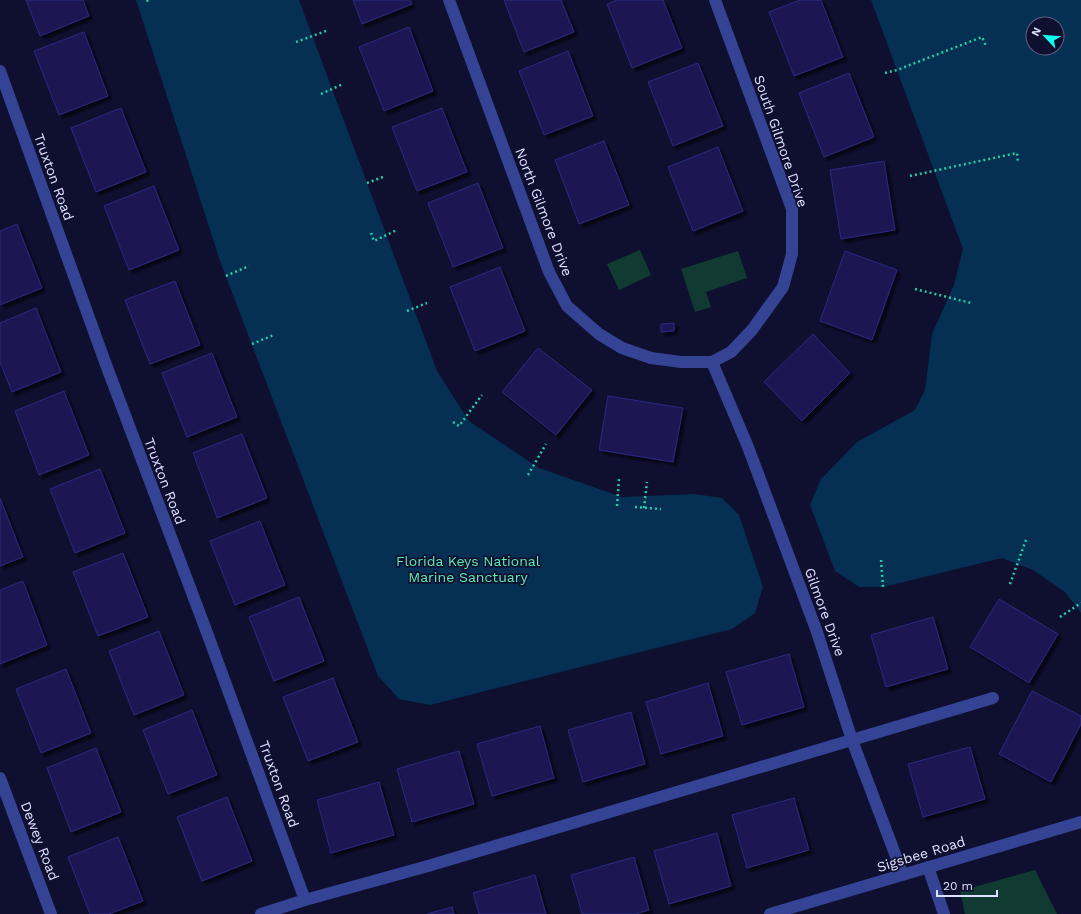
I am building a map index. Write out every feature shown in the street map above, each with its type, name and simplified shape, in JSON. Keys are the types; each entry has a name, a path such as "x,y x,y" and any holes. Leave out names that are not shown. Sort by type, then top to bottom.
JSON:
{"street":[{"name":"North Gilmore Drive","path":"449,0 549,272 567,306 599,334 622,348 651,358 681,362 712,362"},
{"name":"South Gilmore Drive","path":"712,362 731,352 752,330 783,287 792,254 792,209 715,0"},
{"name":"Truxton Road","path":"0,70 105,362 206,630 305,900"},
{"name":"Gilmore Drive","path":"712,362 748,447 817,632 852,740 903,875"},
{"path":"261,914 305,900 428,866 993,698"},
{"name":"Dewey Road","path":"0,778 51,914"},
{"name":"Sigsbee Road","path":"770,914 1081,822"},
{"path":"928,867 944,914"}],"path":[{"path":"296,42 326,31"},
{"path":"885,73 897,70 982,37 986,46"},
{"path":"321,94 343,84"},
{"path":"910,176 1017,153 1018,163"},
{"path":"367,183 383,177"},
{"path":"371,233 374,241 397,230"},
{"path":"226,276 249,266"},
{"path":"915,289 971,303"},
{"path":"407,311 427,303"},
{"path":"252,344 274,335"},
{"path":"453,422 459,426 482,395"},
{"path":"528,475 546,444"},
{"path":"617,506 619,479"},
{"path":"644,508 647,482"},
{"path":"635,507 660,509"},
{"path":"1010,584 1026,540"},
{"path":"881,560 883,587"},
{"path":"1060,617 1081,603"}],"green space":[{"path":"640,250 651,275 619,290 607,264"},
{"path":"738,251 747,278 706,292 711,307 695,312 681,269"},
{"path":"1035,870 1057,914 965,914 960,891"}],"water":[{"name":"Florida Keys National Marine Sanctuary","path":"136,0 299,0 437,371 469,421 539,468 622,497 695,494 722,498 739,515 763,587 755,613 732,629 430,705 399,699 378,676 220,261"},
{"path":"871,0 1081,0 1081,613 1065,592 1033,570 1002,558 883,587 859,587 835,571 810,505 821,479 857,442 915,410 925,390 932,334 954,285 963,249"}],"building":[{"path":"26,0 83,0 89,16 40,36"},
{"path":"353,0 410,0 412,4 362,24"},
{"path":"504,0 561,0 574,32 524,52"},
{"path":"617,0 663,0 682,48 632,68 607,4"},
{"path":"800,0 821,0 843,57 794,76 769,12"},
{"path":"409,27 433,91 384,111 359,47"},
{"path":"84,32 108,96 59,115 34,51"},
{"path":"568,51 593,116 544,135 519,71"},
{"path":"698,63 723,126 673,146 648,82"},
{"path":"849,73 874,137 824,157 799,93"},
{"path":"121,108 146,172 96,192 71,128"},
{"path":"442,108 467,172 417,191 392,127"},
{"path":"604,141 629,205 579,224 555,160"},
{"path":"718,147 743,211 693,231 668,167"},
{"path":"884,161 895,230 841,239 830,170"},
{"path":"478,183 503,248 453,267 428,203"},
{"path":"154,186 179,250 129,270 104,206"},
{"path":"17,224 42,288 0,305 0,231"},
{"path":"845,251 897,270 872,340 820,321"},
{"path":"500,267 525,331 475,351 450,287"},
{"path":"175,281 200,345 150,364 125,300"},
{"path":"36,308 61,372 12,392 0,362 0,323"},
{"path":"674,323 674,331 661,332 661,324"},
{"path":"813,334 850,373 802,421 764,382"},
{"path":"538,348 592,390 556,435 502,392"},
{"path":"212,353 237,417 187,437 162,373"},
{"path":"64,391 89,455 39,475 15,411"},
{"path":"608,396 683,408 673,462 599,450"},
{"path":"242,434 267,498 217,518 193,453"},
{"path":"100,469 125,533 75,553 50,489"},
{"path":"0,498 23,557 0,566"},
{"path":"260,521 285,585 235,605 210,541"},
{"path":"123,553 148,617 98,636 73,572"},
{"path":"23,581 47,645 0,664 0,590"},
{"path":"299,597 324,661 274,681 249,617"},
{"path":"999,599 1058,634 1029,683 970,647"},
{"path":"933,617 948,669 886,687 871,635"},
{"path":"159,631 184,695 134,715 109,651"},
{"path":"789,654 804,707 742,725 726,672"},
{"path":"66,669 91,733 41,753 16,689"},
{"path":"333,678 358,742 308,761 283,697"},
{"path":"708,683 723,736 661,754 646,702"},
{"path":"1032,691 1081,716 1081,724 1051,782 999,754"},
{"path":"192,710 217,775 168,794 143,730"},
{"path":"631,712 645,764 583,782 568,730"},
{"path":"540,726 554,778 492,796 477,744"},
{"path":"970,747 985,799 923,817 908,764"},
{"path":"96,748 121,812 71,832 47,768"},
{"path":"459,751 474,804 412,822 397,769"},
{"path":"379,782 394,835 331,853 317,800"},
{"path":"227,797 252,861 202,881 177,817"},
{"path":"794,798 809,850 747,868 732,815"},
{"path":"717,833 731,886 669,904 654,851"},
{"path":"118,837 143,901 109,914 90,914 68,857"},
{"path":"634,857 649,910 635,914 582,914 571,875"},
{"path":"535,875 546,914 479,914 473,893"},
{"path":"452,907 454,914 427,914"}]}
